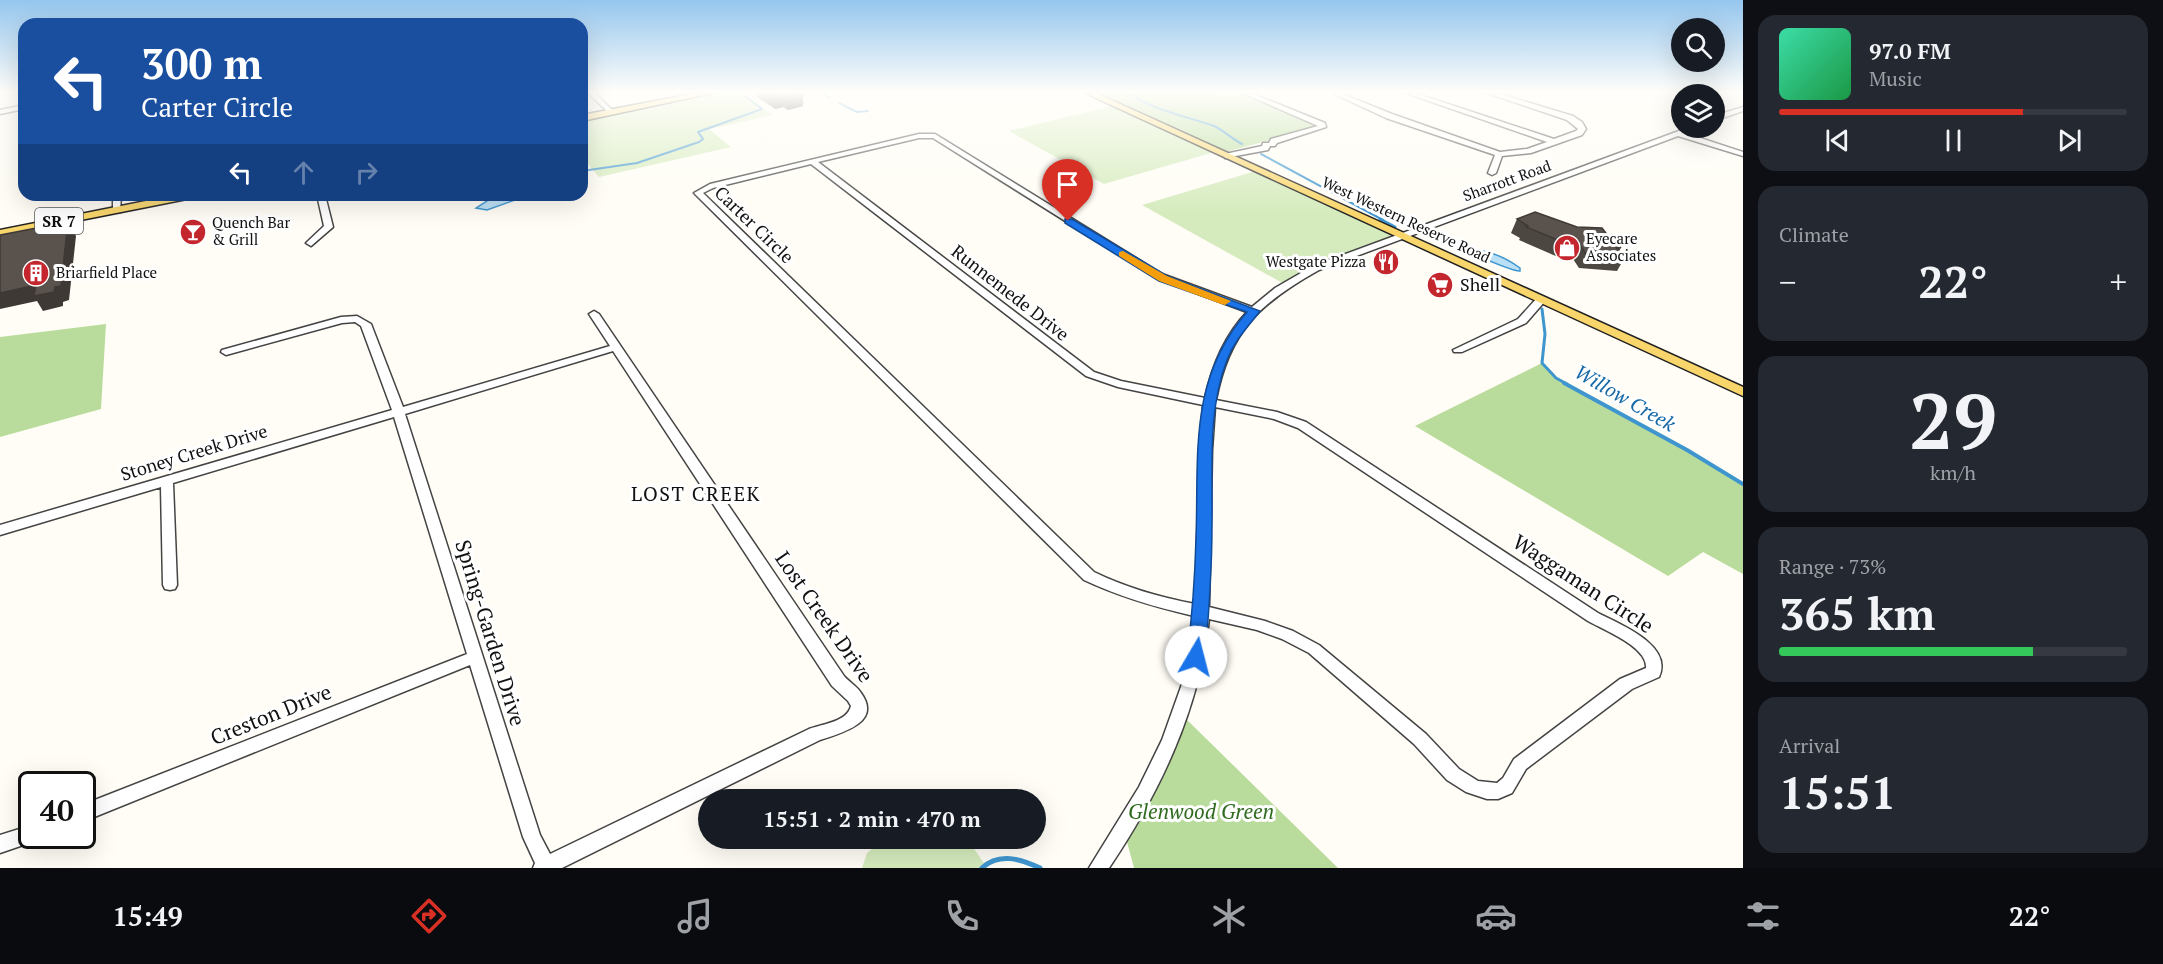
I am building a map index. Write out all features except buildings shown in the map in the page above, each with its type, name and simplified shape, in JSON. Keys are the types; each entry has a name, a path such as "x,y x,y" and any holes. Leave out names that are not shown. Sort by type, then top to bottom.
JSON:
{"main road":[{"name":"West Western Reserve Road","path":"1181,134 1743,392"},
{"name":"SR 7","path":"0,233 162,201"}],"street":[{"path":"1272,144 1274,141 1300,134"},
{"path":"1439,134 1499,154 1521,153 1579,134"},
{"path":"1530,134 1555,142"},
{"name":"Carter Circle","path":"1201,610 1115,590 1079,568 698,193 710,186 814,163 922,135 935,136 1159,276 1254,311"},
{"name":"Sharrott Road","path":"1098,868 1143,800 1178,722 1196,657 1201,610 1206,417 1221,358 1236,332 1276,291 1316,268 1671,135"},
{"path":"1693,138 1743,153"},
{"path":"1492,173 1499,154"},
{"name":"Runnemede Drive","path":"814,163 1090,374 1118,384 1209,402"},
{"path":"117,201 117,210"},
{"path":"311,243 329,227 322,201"},
{"path":"1458,350 1521,321 1541,300"},
{"name":"Lost Creek Drive","path":"544,867 815,734 851,722 858,712 855,697 838,681 594,314"},
{"name":"Spring-Garden Drive","path":"226,352 341,320 363,321 366,324 398,411 532,837 544,867"},
{"path":"398,411 616,347"},
{"name":"Waggaman Circle","path":"1201,610 1267,626 1295,637 1314,649 1422,741 1452,775 1473,787 1487,791 1504,788 1512,781 1513,774 1520,764 1626,684 1653,672 1655,666 1653,658 1643,646 1629,636 1593,617 1311,429 1277,416 1209,402"},
{"name":"Stoney Creek Drive","path":"0,530 398,411"},
{"path":"167,480 170,585"},
{"name":"Creston Drive","path":"96,808 475,657"},
{"path":"0,844 18,838"}],"green space":[{"path":"588,134 715,134 731,147 599,177 588,164"},
{"path":"1013,134 1179,134 1218,151 1104,184"},
{"path":"1178,134 1297,134 1221,153"},
{"path":"1259,170 1400,235 1338,259 1286,285 1142,205"},
{"path":"106,324 101,409 0,437 0,337"},
{"path":"1542,363 1556,378 1687,450 1743,484 1743,574 1703,552 1668,576 1415,426"},
{"name":"Glenwood Green","path":"1181,714 1338,868 1134,868 1124,831"},
{"path":"872,849 974,849 987,868 862,868 867,853"}],"water":[{"path":"487,201 512,201 487,210 476,208"},
{"path":"1467,250 1502,257 1520,268 1520,271 1480,257 1469,252"}],"waterway":[{"path":"588,170 637,163 699,142 703,139 699,134"},
{"name":"Willow Creek","path":"1226,134 1242,144"},
{"name":"Willow Creek","path":"1261,154 1383,220"},
{"name":"Willow Creek","path":"1380,219 1395,227"},
{"name":"Willow Creek","path":"1542,309 1545,334 1542,363 1556,378 1567,384"},
{"name":"Willow Creek","path":"1564,383 1687,450 1743,484"},
{"path":"982,868 989,863 1003,859 1018,860 1040,868"}],"slow traffic":[{"path":"1123,254 1163,279 1225,301"}],"place":[{"name":"Quench Bar & Grill","path":"193,232"},
{"name":"Eyecare Associates","path":"1567,248"},
{"name":"Westgate Pizza","path":"1386,262"},
{"name":"Briarfield Place","path":"36,273"},
{"name":"Shell","path":"1440,285"}],"district":[{"name":"LOST CREEK","path":"696,494"}],"route":[{"path":"1068,221 1163,279 1254,311 1236,332 1221,358 1215,374 1206,417 1203,582 1196,657"}]}
